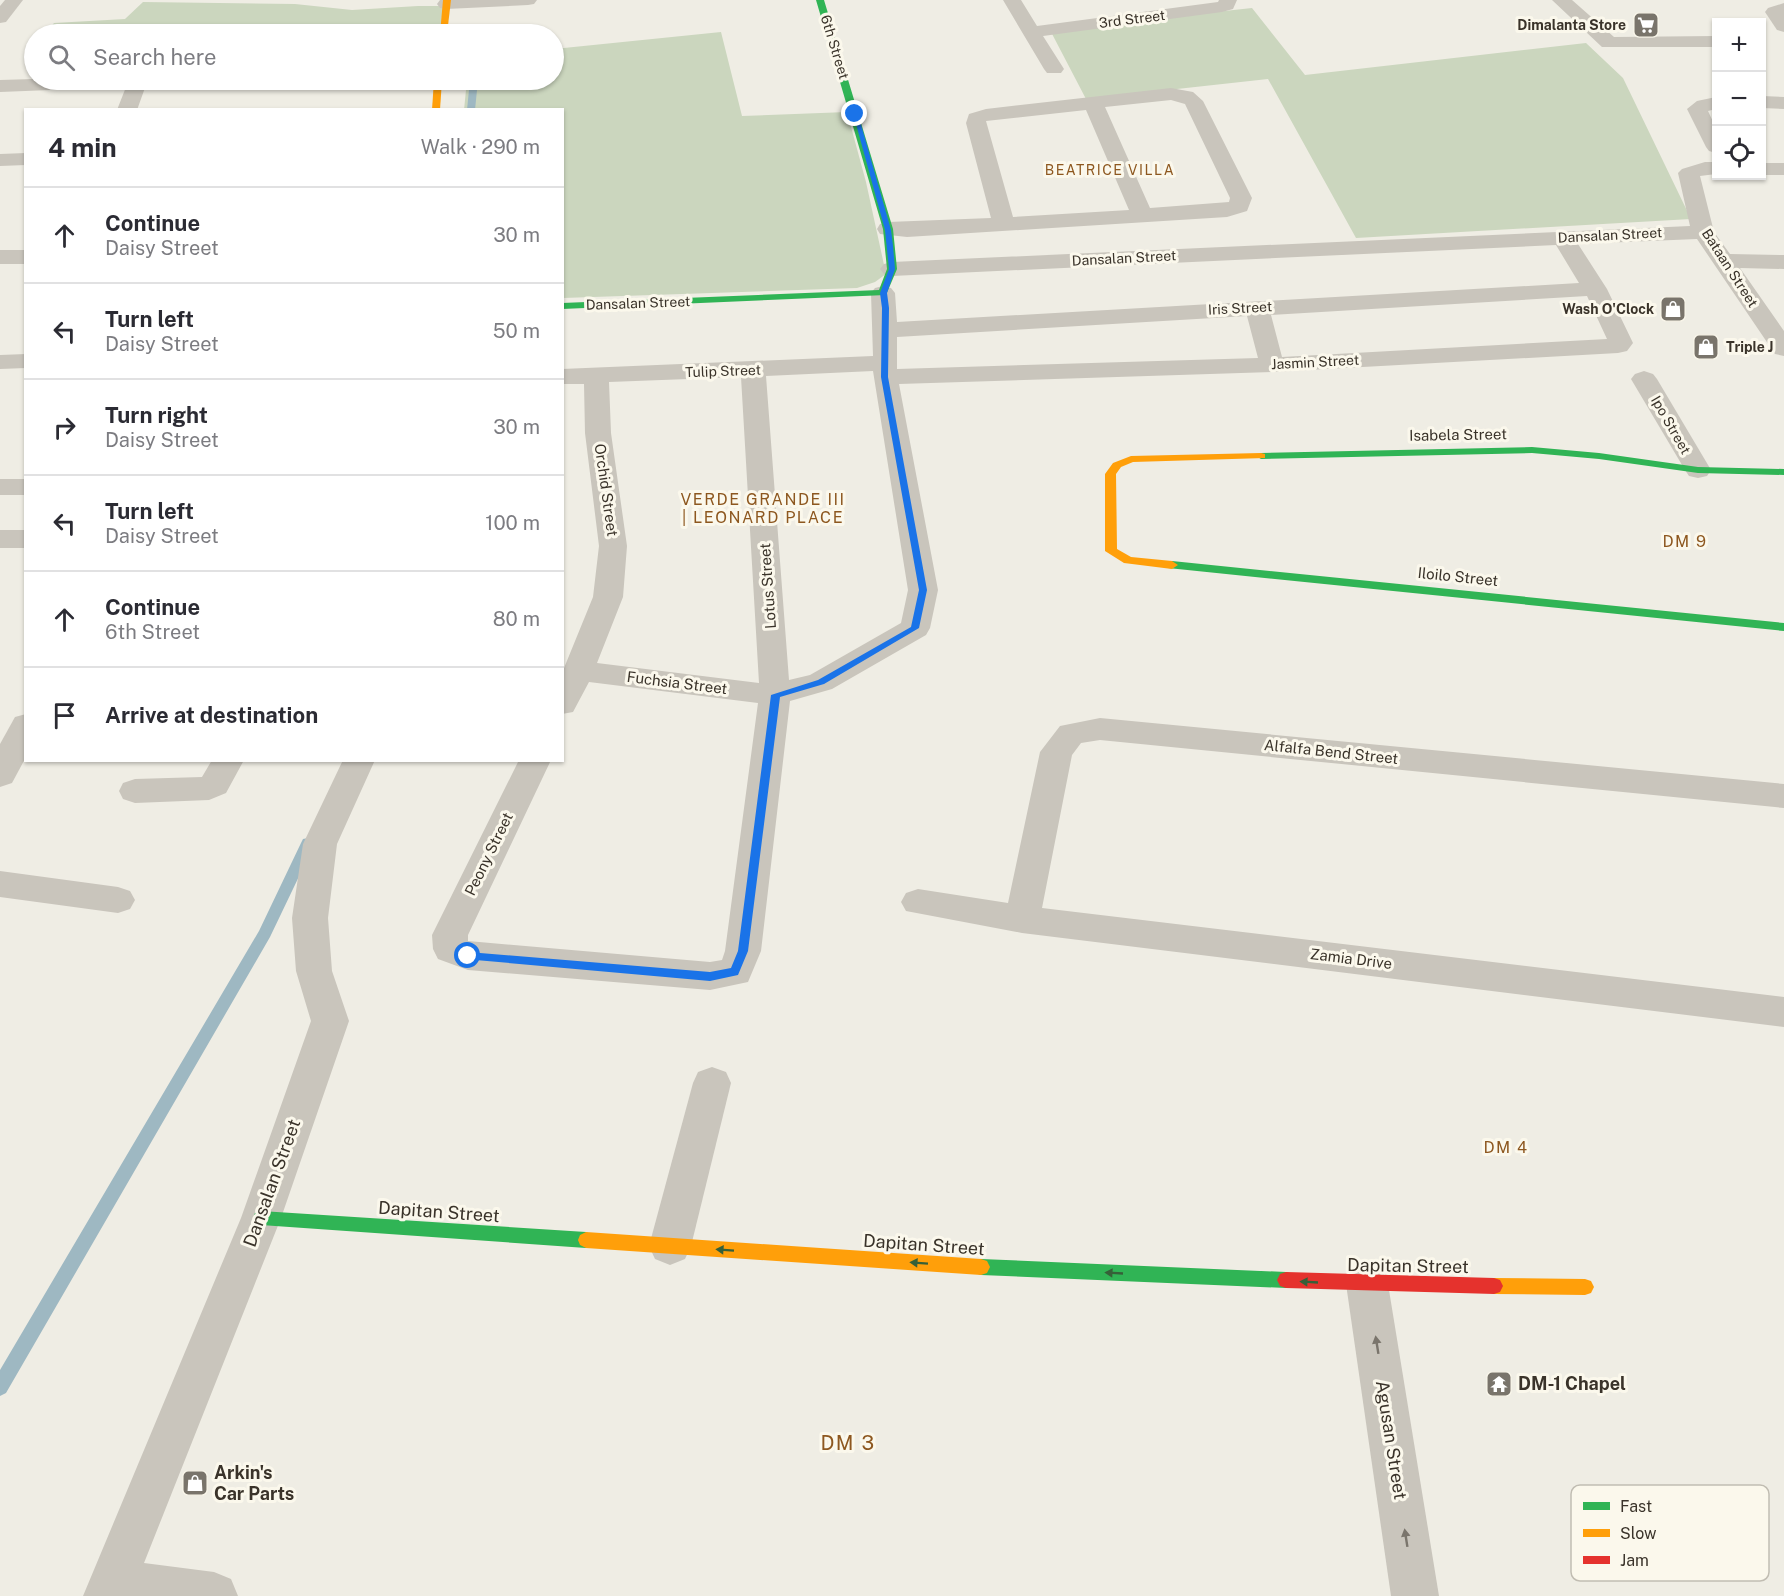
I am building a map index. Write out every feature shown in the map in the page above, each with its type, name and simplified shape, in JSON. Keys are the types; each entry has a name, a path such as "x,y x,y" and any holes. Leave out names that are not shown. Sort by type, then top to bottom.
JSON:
{"street":[{"path":"0,18 14,0"},
{"path":"444,24 447,2 528,0"},
{"name":"6th Street","path":"820,0 888,230 892,269"},
{"path":"1012,0 1054,69"},
{"name":"3rd Street","path":"1031,32 1222,7 1227,5 1228,0"},
{"path":"1561,0 1605,41 1614,44 1712,42"},
{"path":"1784,8 1774,12 1784,26"},
{"path":"0,86 24,85"},
{"path":"128,108 134,90"},
{"path":"436,108 437,90"},
{"path":"888,230 1004,224 1143,216 1227,210 1239,206 1241,198 1193,101 1186,96 1171,94 1093,102 976,118 1004,224"},
{"path":"1093,102 1143,216"},
{"path":"1766,102 1784,103"},
{"path":"1712,104 1697,109 1712,139"},
{"path":"0,160 24,159"},
{"name":"Bataan Street","path":"1712,168 1689,173 1703,232 1784,349"},
{"path":"1766,169 1784,169"},
{"name":"Dansalan Street","path":"892,269 1703,232"},
{"name":"Jasmin Street","path":"884,370 1272,365 1618,346 1621,343 1595,289 1562,237"},
{"path":"0,257 24,256"},
{"path":"1724,261 1784,262"},
{"path":"775,695 821,682 915,628 923,590 884,370 883,293 892,269"},
{"name":"Iris Street","path":"885,330 1595,289"},
{"name":"Dansalan Street","path":"564,306 883,293"},
{"path":"1257,307 1272,365"},
{"path":"0,362 24,361"},
{"name":"Tulip Street","path":"564,377 753,370 884,370"},
{"name":"Lotus Street","path":"451,949 468,956 710,976 735,972 743,951 775,695 753,370"},
{"name":"Orchid Street","path":"579,671 608,597 614,546 598,433 596,376"},
{"name":"Ipo Street","path":"1644,379 1698,470"},
{"name":"Isabela Street","path":"1128,560 1110,551 1110,474 1117,465 1131,459 1532,450 1599,456 1698,470 1784,472"},
{"path":"0,487 24,487"},
{"path":"0,539 24,539"},
{"name":"Iloilo Street","path":"1128,560 1784,627"},
{"path":"564,700 579,671"},
{"name":"Fuchsia Street","path":"579,671 775,695"},
{"path":"0,775 24,729"},
{"name":"Alfalfa Bend Street","path":"1022,919 1056,752 1071,734 1100,729 1784,796"},
{"path":"135,790 209,788 214,785 227,762"},
{"name":"Dansalan Street","path":"110,1590 261,1218 330,1021 314,971 310,918 320,844 358,762"},
{"name":"Peony Street","path":"451,949 450,935 534,762"},
{"path":"0,884 118,900"},
{"name":"Zamia Drive","path":"918,902 1022,919 1784,1012"},
{"path":"670,1246 712,1083"},
{"name":"Dapitan Street","path":"261,1218 982,1267 1367,1284 1585,1287"},
{"name":"Agusan Street","path":"1367,1284 1415,1596"},
{"path":"110,1590 214,1596"}],"green space":[{"path":"143,2 295,4 352,10 449,6 446,24 53,24 125,19"},
{"path":"1252,8 1305,75 1586,43 1623,78 1691,219 1356,238 1268,79 1086,99 1050,30"},
{"path":"721,32 742,116 847,112 866,182 886,274 875,282 857,288 564,298 564,108 464,108 466,90 564,90 564,48"}],"waterway":[{"path":"471,108 473,90"},
{"path":"0,1387 265,933 308,843"}],"traffic: fast":[{"path":"564,306 883,293 892,269 888,229 820,0"},
{"path":"1261,456 1532,450 1599,456 1698,470 1784,472"},
{"path":"1172,565 1784,627"},
{"path":"261,1218 586,1240"},
{"path":"981,1267 1286,1280"}],"traffic: slow":[{"path":"444,24 447,0"},
{"path":"436,108 437,90"},
{"path":"1172,565 1128,560 1111,551 1110,474 1117,465 1131,459 1261,456"},
{"path":"586,1240 981,1267"},
{"path":"1494,1286 1585,1287"}],"traffic: jam":[{"path":"1286,1280 1494,1286"}],"place":[{"name":"Dimalanta Store","path":"1646,25"},
{"name":"Wash O'Clock","path":"1673,309"},
{"name":"Triple J","path":"1706,347"},
{"name":"DM-1 Chapel","path":"1499,1384"},
{"name":"Arkin's Car Parts","path":"195,1483"}],"district":[{"name":"BEATRICE VILLA","path":"1110,170"},
{"name":"VERDE GRANDE III | LEONARD PLACE","path":"763,508"},
{"name":"DM 9","path":"1685,541"},
{"name":"DM 4","path":"1506,1147"},
{"name":"DM 3","path":"848,1443"}],"route":[{"path":"468,956 710,976 735,972 743,951 775,695 821,682 915,628 923,590 884,363 883,293 892,269 890,246 888,230 855,114"}]}
